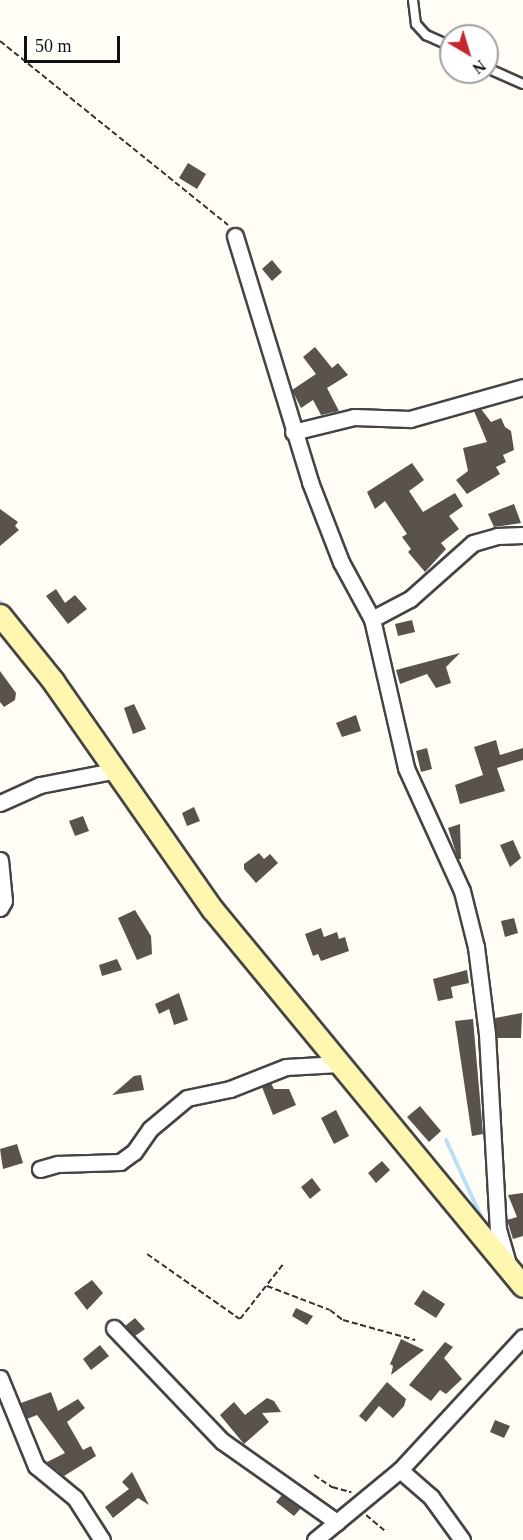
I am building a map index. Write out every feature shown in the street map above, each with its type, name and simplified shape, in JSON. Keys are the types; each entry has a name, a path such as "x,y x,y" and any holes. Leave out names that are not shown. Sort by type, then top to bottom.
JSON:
{"street":[{"path":"235,236 293,432 341,562 372,619 406,768 462,891 476,947 487,1034 498,1228 510,1269"},
{"path":"293,432 354,417 410,419 523,387"},
{"path":"372,619 410,599 474,543 497,536 523,536"},
{"path":"0,615 53,681 113,771 213,910 523,1286"},
{"path":"0,803 40,785 113,771"},
{"path":"0,860 4,901 0,908"},
{"path":"40,1169 58,1164 120,1162 134,1152 150,1129 187,1098 230,1089 286,1067 339,1064"},
{"path":"114,1329 222,1440 337,1522"},
{"path":"315,1540 400,1470 523,1337"},
{"path":"0,1378 36,1466 75,1498 102,1540"},
{"path":"400,1470 431,1497 462,1540"}],"lane":[{"path":"413,0 416,24 426,35 439,41"},
{"path":"499,73 523,84"}],"path":[{"path":"0,40 223,218 235,236"},
{"path":"147,1254 240,1319 284,1263"},
{"path":"267,1286 330,1310 343,1320 415,1340"},
{"path":"314,1475 332,1487 369,1495"},
{"path":"352,1509 371,1517 385,1531"}],"building":[{"path":"188,163 206,174 197,189 179,178"},
{"path":"272,260 282,272 272,281 262,269"},
{"path":"315,347 332,368 338,363 348,375 327,388 339,411 321,415 313,400 301,408 292,390 316,374 303,357"},
{"path":"481,409 491,422 501,418 505,427 511,431 514,450 503,455 506,462 496,467 500,474 467,494 456,480 468,471 463,448 487,442 474,411"},
{"path":"412,463 424,480 409,491 423,512 455,493 463,506 449,516 459,529 441,543 446,549 425,572 408,552 411,549 402,537 407,534 385,501 375,509 367,492"},
{"path":"514,504 521,523 494,527 488,514"},
{"path":"0,509 18,522 15,526 19,530 0,546"},
{"path":"56,589 65,603 75,595 87,609 68,624 46,596"},
{"path":"412,620 415,632 398,636 395,624"},
{"path":"460,653 446,667 451,683 436,688 427,674 400,684 396,670"},
{"path":"0,671 16,693 15,700 4,707 0,702"},
{"path":"134,704 146,729 133,734 124,708"},
{"path":"356,715 361,731 342,737 336,723"},
{"path":"496,740 500,755 523,748 523,760 497,768 505,791 460,804 455,785 483,775 474,747"},
{"path":"427,748 432,769 421,772 416,751"},
{"path":"194,807 200,821 187,826 182,813"},
{"path":"83,816 89,831 75,836 69,821"},
{"path":"460,824 461,859 458,859 448,828"},
{"path":"513,840 521,858 510,867 500,845"},
{"path":"259,853 264,859 270,854 278,863 256,883 244,869 244,864"},
{"path":"135,910 151,936 152,954 137,960 118,918"},
{"path":"514,918 518,933 505,937 501,921"},
{"path":"321,928 324,937 337,932 339,939 345,937 349,951 321,961 318,954 313,956 305,934"},
{"path":"117,959 122,970 102,976 99,965"},
{"path":"467,970 469,983 451,987 453,998 438,1001 433,979"},
{"path":"179,993 188,1020 174,1025 169,1009 159,1014 155,1004"},
{"path":"522,1013 521,1038 497,1038 495,1018"},
{"path":"473,1019 483,1134 472,1136 455,1021"},
{"path":"141,1075 144,1090 112,1095 134,1076"},
{"path":"271,1083 274,1089 289,1089 296,1105 273,1115 262,1087"},
{"path":"420,1106 441,1131 429,1142 407,1117"},
{"path":"336,1110 349,1136 334,1144 321,1118"},
{"path":"17,1144 23,1163 3,1169 0,1149"},
{"path":"382,1161 390,1170 376,1183 368,1173"},
{"path":"312,1178 321,1190 310,1199 301,1187"},
{"path":"523,1193 523,1236 513,1239 507,1220 517,1217 508,1195"},
{"path":"92,1280 103,1293 87,1310 74,1293"},
{"path":"423,1290 445,1304 436,1318 414,1304"},
{"path":"296,1308 313,1316 307,1325 292,1316"},
{"path":"135,1318 145,1329 135,1336 125,1326"},
{"path":"401,1339 424,1350 391,1375 393,1366 390,1364"},
{"path":"445,1342 453,1347 444,1358 462,1379 446,1394 440,1390 431,1401 409,1385"},
{"path":"100,1345 109,1356 91,1370 83,1359"},
{"path":"387,1382 406,1399 404,1406 393,1418 379,1406 366,1422 359,1416"},
{"path":"51,1392 58,1411 78,1399 85,1408 67,1422 83,1450 91,1446 96,1456 64,1476 47,1462 65,1453 37,1415 27,1419 21,1403"},
{"path":"267,1398 274,1401 281,1412 262,1413 269,1422 244,1444 220,1415 234,1402 245,1415"},
{"path":"495,1420 510,1426 504,1438 490,1432"},
{"path":"132,1472 149,1505 138,1498 113,1518 105,1507 129,1489 122,1482"},
{"path":"282,1495 301,1508 294,1516 276,1502"}],"waterway":[{"path":"446,1140 484,1223"}]}
